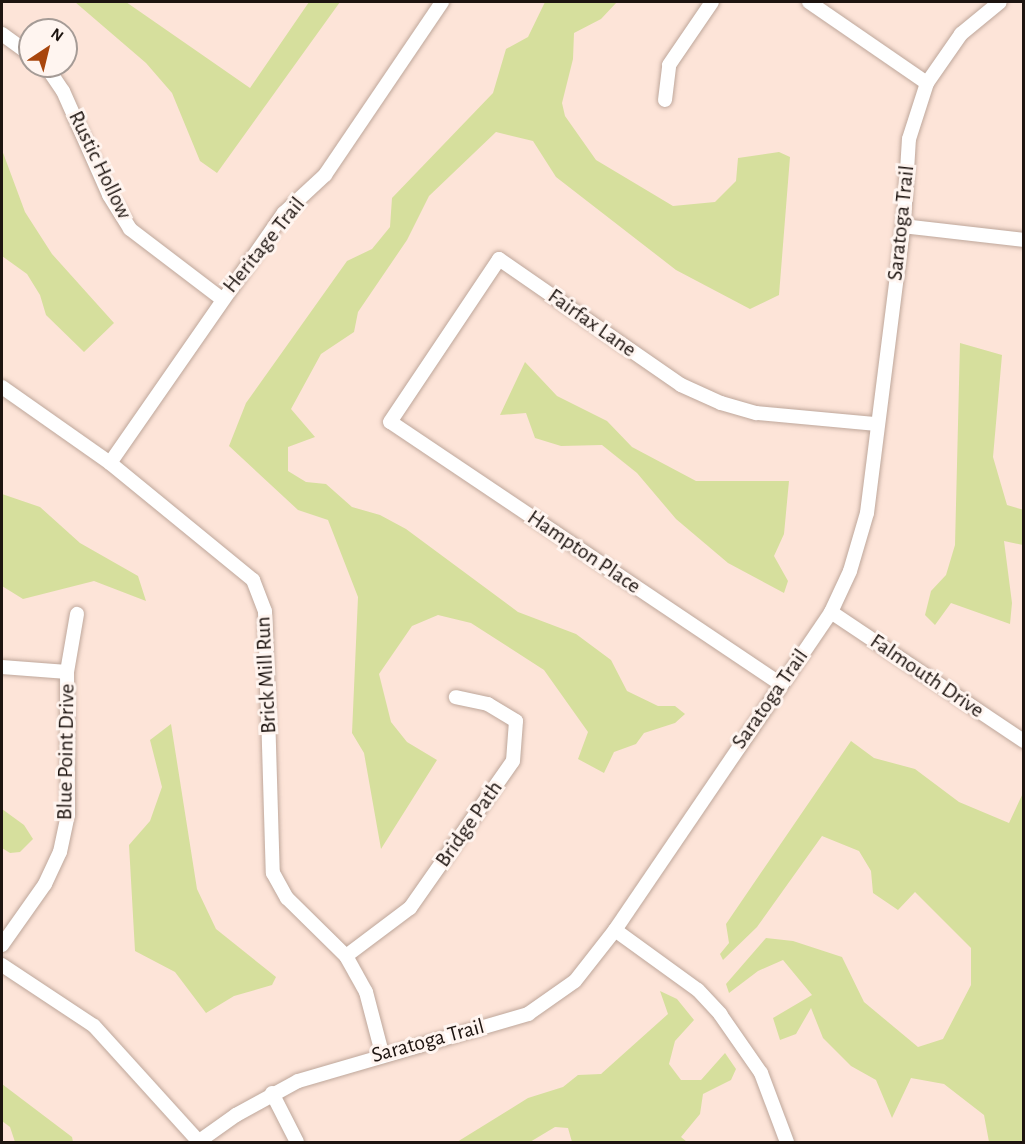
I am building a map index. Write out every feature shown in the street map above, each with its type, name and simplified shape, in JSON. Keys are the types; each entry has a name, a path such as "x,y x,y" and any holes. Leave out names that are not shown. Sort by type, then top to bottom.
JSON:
{"street":[{"name":"Heritage Trail","path":"111,463 222,299 284,213 325,175 442,2"},
{"path":"664,100 669,65 712,2"},
{"path":"809,2 927,83"},
{"name":"Saratoga Trail","path":"199,1142 272,1093 324,1070 528,1014 575,981 615,930 779,683 831,612 860,543 903,226 909,139 927,83 961,34 1000,2"},
{"path":"2,34 18,45"},
{"name":"Rustic Hollow","path":"54,78 63,91 109,195 130,229 222,299"},
{"path":"903,226 1023,240"},
{"name":"Fairfax Lane","path":"390,422 499,259 681,385 721,403 757,413 875,424"},
{"name":"Brick Mill Run","path":"2,387 111,463 253,580 265,611 273,873 287,898 346,956 366,992 382,1053"},
{"name":"Hampton Place","path":"390,422 779,683"},
{"name":"Falmouth Drive","path":"831,612 1023,741"},
{"name":"Blue Point Drive","path":"2,945 45,884 60,852 68,815 67,672 76,614"},
{"path":"2,667 67,672"},
{"name":"Bridge Path","path":"346,956 410,908 513,761 516,721 488,704 456,697"},
{"path":"615,930 698,990 720,1014 760,1073 787,1143"},
{"path":"2,965 94,1026 199,1142"},
{"path":"272,1093 297,1143"}],"green space":[{"path":"75,2 126,2 250,88 309,2 340,2 217,173 200,161 172,93 146,63"},
{"path":"545,2 617,2 601,19 574,33 573,59 562,103 565,116 596,160 673,206 715,202 736,181 738,158 779,152 790,157 779,295 750,309 676,270 556,177 533,141 496,132 429,196 407,240 358,312 354,332 321,354 291,409 315,437 288,447 288,471 306,482 326,484 352,507 380,515 406,529 518,612 576,634 611,660 627,691 658,706 675,706 685,714 675,723 644,733 636,744 614,752 604,773 578,759 588,732 544,670 471,623 438,615 412,626 379,674 391,722 407,742 437,760 381,849 364,753 352,733 358,597 328,520 298,510 229,446 246,403 347,261 372,249 390,227 392,198 493,93 506,49 528,37"},
{"path":"2,150 25,212 52,254 114,323 84,352 46,315 40,295 27,274 2,256"},
{"path":"960,343 1002,355 993,457 1007,505 1024,510 1023,545 1004,541 1012,603 1010,624 951,603 935,625 925,615 931,591 946,575 955,545"},
{"path":"525,362 557,396 607,421 632,447 696,481 789,481 784,534 774,556 788,581 784,593 728,563 676,519 637,473 602,445 561,446 535,438 526,413 500,415"},
{"path":"2,494 40,507 80,543 138,576 146,601 94,581 23,599 2,586"},
{"path":"171,724 197,889 216,929 276,977 272,985 234,996 206,1013 175,972 135,951 129,845 150,821 162,787 150,740"},
{"path":"851,741 874,758 915,769 959,802 1009,823 1023,793 1023,1142 989,1142 984,1115 944,1084 911,1078 892,1118 876,1080 851,1066 823,1038 811,1008 796,1034 780,1040 773,1018 812,995 783,960 758,971 729,993 726,984 766,938 793,941 842,957 864,1002 918,1047 943,1039 971,985 971,948 915,892 898,910 873,893 871,871 859,851 822,836 757,927 723,960 720,954 729,943 726,924"},
{"path":"2,809 24,825 33,839 20,852 10,853 2,848"},
{"path":"660,991 677,999 694,1020 675,1041 669,1064 681,1080 701,1080 725,1053 736,1069 731,1080 703,1094 700,1114 681,1137 687,1142 572,1142 568,1128 555,1127 530,1142 457,1142 528,1098 563,1087 578,1075 601,1074 668,1014"},
{"path":"2,1084 72,1137 73,1142 15,1142 10,1127 2,1121"}]}
